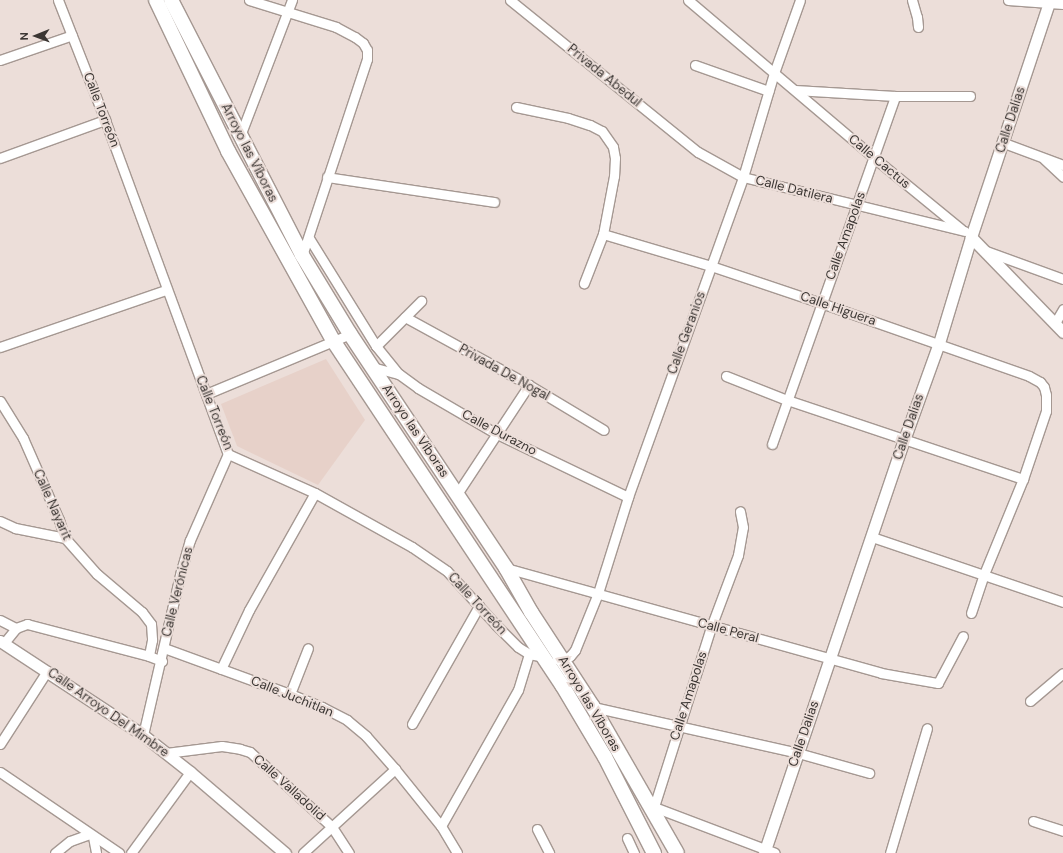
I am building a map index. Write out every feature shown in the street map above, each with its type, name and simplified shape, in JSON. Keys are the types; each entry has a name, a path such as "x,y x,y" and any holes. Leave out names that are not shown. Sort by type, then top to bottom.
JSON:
{"main road":[{"name":"Arroyo las Víboras","path":"156,0 228,152 334,342 544,657 605,757 654,853"},
{"name":"Arroyo las Víboras","path":"171,0 302,255 350,334 506,568 531,612 593,707 677,853"}],"street":[{"name":"Calle Torreón","path":"58,0 105,120 166,290 228,454 315,493 430,558 447,571 518,646 529,654 563,660"},
{"path":"249,0 336,27 355,37 365,46 367,50 367,59 327,177 309,238 302,255"},
{"path":"240,136 292,0"},
{"name":"Privada Abedul","path":"510,0 698,152"},
{"name":"Calle Cactus","path":"688,0 873,157 968,234 1063,332"},
{"name":"Calle Geranios","path":"563,660 570,656 575,650 598,593 628,497 743,177 774,73 800,0"},
{"path":"912,0 918,17 918,28"},
{"path":"1008,0 1063,4"},
{"name":"Calle Dalias","path":"768,852 798,753 904,440 939,344 968,234 1004,143 1050,2"},
{"path":"0,60 72,35"},
{"path":"695,65 769,91"},
{"path":"795,90 895,96 970,96"},
{"name":"Calle Amapolas","path":"772,444 821,303 858,206 873,157 895,96"},
{"path":"516,106 568,118 590,125 602,131 610,140 616,158 603,234 584,283"},
{"path":"0,158 105,120"},
{"path":"1004,143 1063,165"},
{"name":"Calle Datilera","path":"698,152 743,177 968,234"},
{"path":"1044,158 1063,177"},
{"path":"327,177 494,202"},
{"name":"Calle Higuera","path":"603,234 711,266 821,303 1029,376 1040,382 1044,387 1046,395 1046,411 1023,479"},
{"path":"309,238 376,346 399,374"},
{"path":"984,250 1063,280"},
{"path":"0,347 166,290"},
{"path":"376,346 421,301"},
{"path":"1055,324 1063,309"},
{"name":"Privada De Nogal","path":"405,317 529,385 604,430"},
{"path":"206,394 334,342 350,334"},
{"name":"Calle Durazno","path":"372,367 399,374 418,388 497,434 628,497"},
{"path":"726,376 787,400 1023,479 984,574 971,613"},
{"path":"457,494 529,385"},
{"name":"Calle Nayarit","path":"0,401 22,438 59,520 65,538 97,574 142,612 151,624 152,640 149,656"},
{"name":"Calle Verónicas","path":"143,735 162,661 181,571 190,540 228,454"},
{"path":"221,669 249,610 315,493"},
{"name":"Calle Amapolas","path":"653,810 711,627 738,555 743,527 740,511"},
{"path":"0,522 15,528 65,538"},
{"path":"872,537 1063,602"},
{"name":"Calle Peral","path":"506,568 598,593 711,627 881,673 938,684 963,636"},
{"path":"412,724 479,606"},
{"path":"0,620 16,628"},
{"path":"2,642 16,628 27,624 149,656 162,661"},
{"name":"Calle Arroyo Del Mimbre","path":"2,642 143,735 190,772 285,853"},
{"name":"Calle Juchitlan","path":"164,648 290,694 322,707 347,720 366,736 395,769 441,826 456,853"},
{"path":"290,694 308,648"},
{"path":"441,826 518,690 529,654"},
{"path":"0,744 47,671"},
{"path":"1030,701 1063,672"},
{"path":"593,707 798,753 869,773"},
{"path":"890,853 927,728"},
{"name":"Calle Valladolid","path":"166,753 222,746 250,752 332,827 349,853"},
{"path":"303,853 395,769"},
{"path":"0,772 119,853"},
{"path":"131,853 190,772"},
{"path":"653,810 768,852"},
{"path":"1033,820 1063,831"},
{"path":"536,829 549,853"},
{"path":"55,853 70,841 91,835"},
{"path":"91,835 96,853"},
{"path":"627,838 634,853"}],"shaded area":[{"path":"326,359 365,420 318,485 237,446 221,404"}]}
